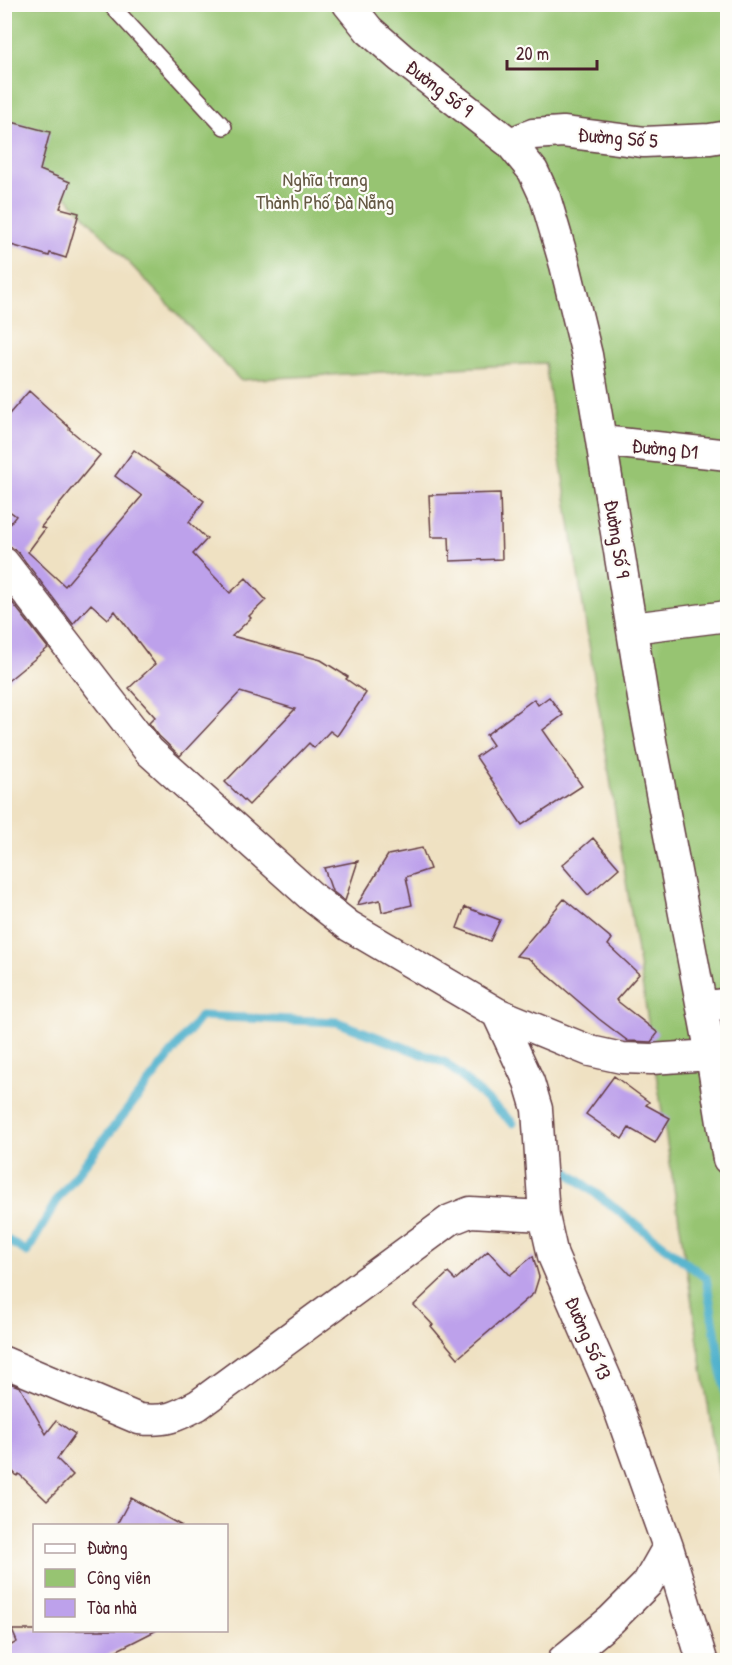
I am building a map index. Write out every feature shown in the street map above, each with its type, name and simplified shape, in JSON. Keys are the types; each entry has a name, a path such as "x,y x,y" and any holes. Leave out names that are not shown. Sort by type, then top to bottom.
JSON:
{"street":[{"name":"Đường Số 9","path":"348,4 369,30 401,58 510,143 532,171 545,197 566,265 584,344 602,441 644,704 715,1005 711,1054 728,1159"},
{"name":"Đường Số 5","path":"510,143 533,134 563,132 644,142 728,136"},
{"name":"Đường D1","path":"602,441 728,454"},
{"path":"4,563 149,750 321,904 350,926 497,1013 590,1051 622,1058 651,1059 711,1054"},
{"path":"632,628 728,616"},
{"name":"Đường Số 13","path":"497,1013 529,1082 537,1109 544,1216 553,1256 616,1401 668,1547 702,1660"},
{"path":"4,1362 139,1419 159,1422 178,1416 198,1405 450,1220 470,1212 544,1216"},
{"path":"563,1660 610,1620 647,1584 668,1547"}],"lane":[{"path":"110,4 224,127"}],"green space":[{"name":"Nghĩa trang Thành Phố Đà Nẵng","path":"5,5 727,5 727,1527 545,363 240,380 5,132"}],"building":[{"path":"4,120 50,132 40,170 70,182 60,208 79,213 66,258 50,253 49,256 4,243"},
{"path":"29,391 100,455 41,527 45,529 28,552 65,586 142,496 115,476 134,450 204,501 189,522 207,539 193,554 230,593 246,578 266,600 232,636 321,660 348,677 346,679 366,693 337,736 330,731 314,748 309,743 249,805 225,782 295,709 240,692 180,756 149,723 155,717 129,688 155,664 115,611 108,619 91,604 73,624 18,552 11,547 4,546 4,531 16,516 4,507 4,420"},
{"path":"500,493 502,559 450,561 449,537 431,537 429,495"},
{"path":"4,592 48,648 4,684"},
{"path":"549,697 563,715 543,730 582,786 522,825 476,757 493,745 486,735 534,699 538,705"},
{"path":"593,838 619,868 588,895 562,865"},
{"path":"422,848 430,869 406,877 412,905 382,912 380,900 357,905 388,855"},
{"path":"358,861 345,901 332,891 324,868"},
{"path":"564,899 612,939 608,945 639,974 616,1000 658,1033 651,1042 628,1041 528,958 516,956"},
{"path":"465,907 500,920 490,941 457,928"},
{"path":"614,1076 649,1102 646,1105 670,1118 655,1143 629,1128 622,1139 586,1114"},
{"path":"488,1251 510,1275 533,1256 539,1277 534,1293 458,1358 431,1326 433,1325 414,1305 448,1273 455,1280"},
{"path":"4,1381 20,1387 46,1434 56,1421 75,1434 57,1459 73,1475 47,1501 4,1462"},
{"path":"131,1498 178,1524 117,1524"},
{"path":"12,1630 153,1632 98,1660 4,1660 4,1649 17,1642"}],"waterway":[{"path":"4,1238 27,1252 59,1197 201,1016 337,1022 446,1063 513,1123"},
{"path":"565,1170 706,1278 728,1409"}]}
